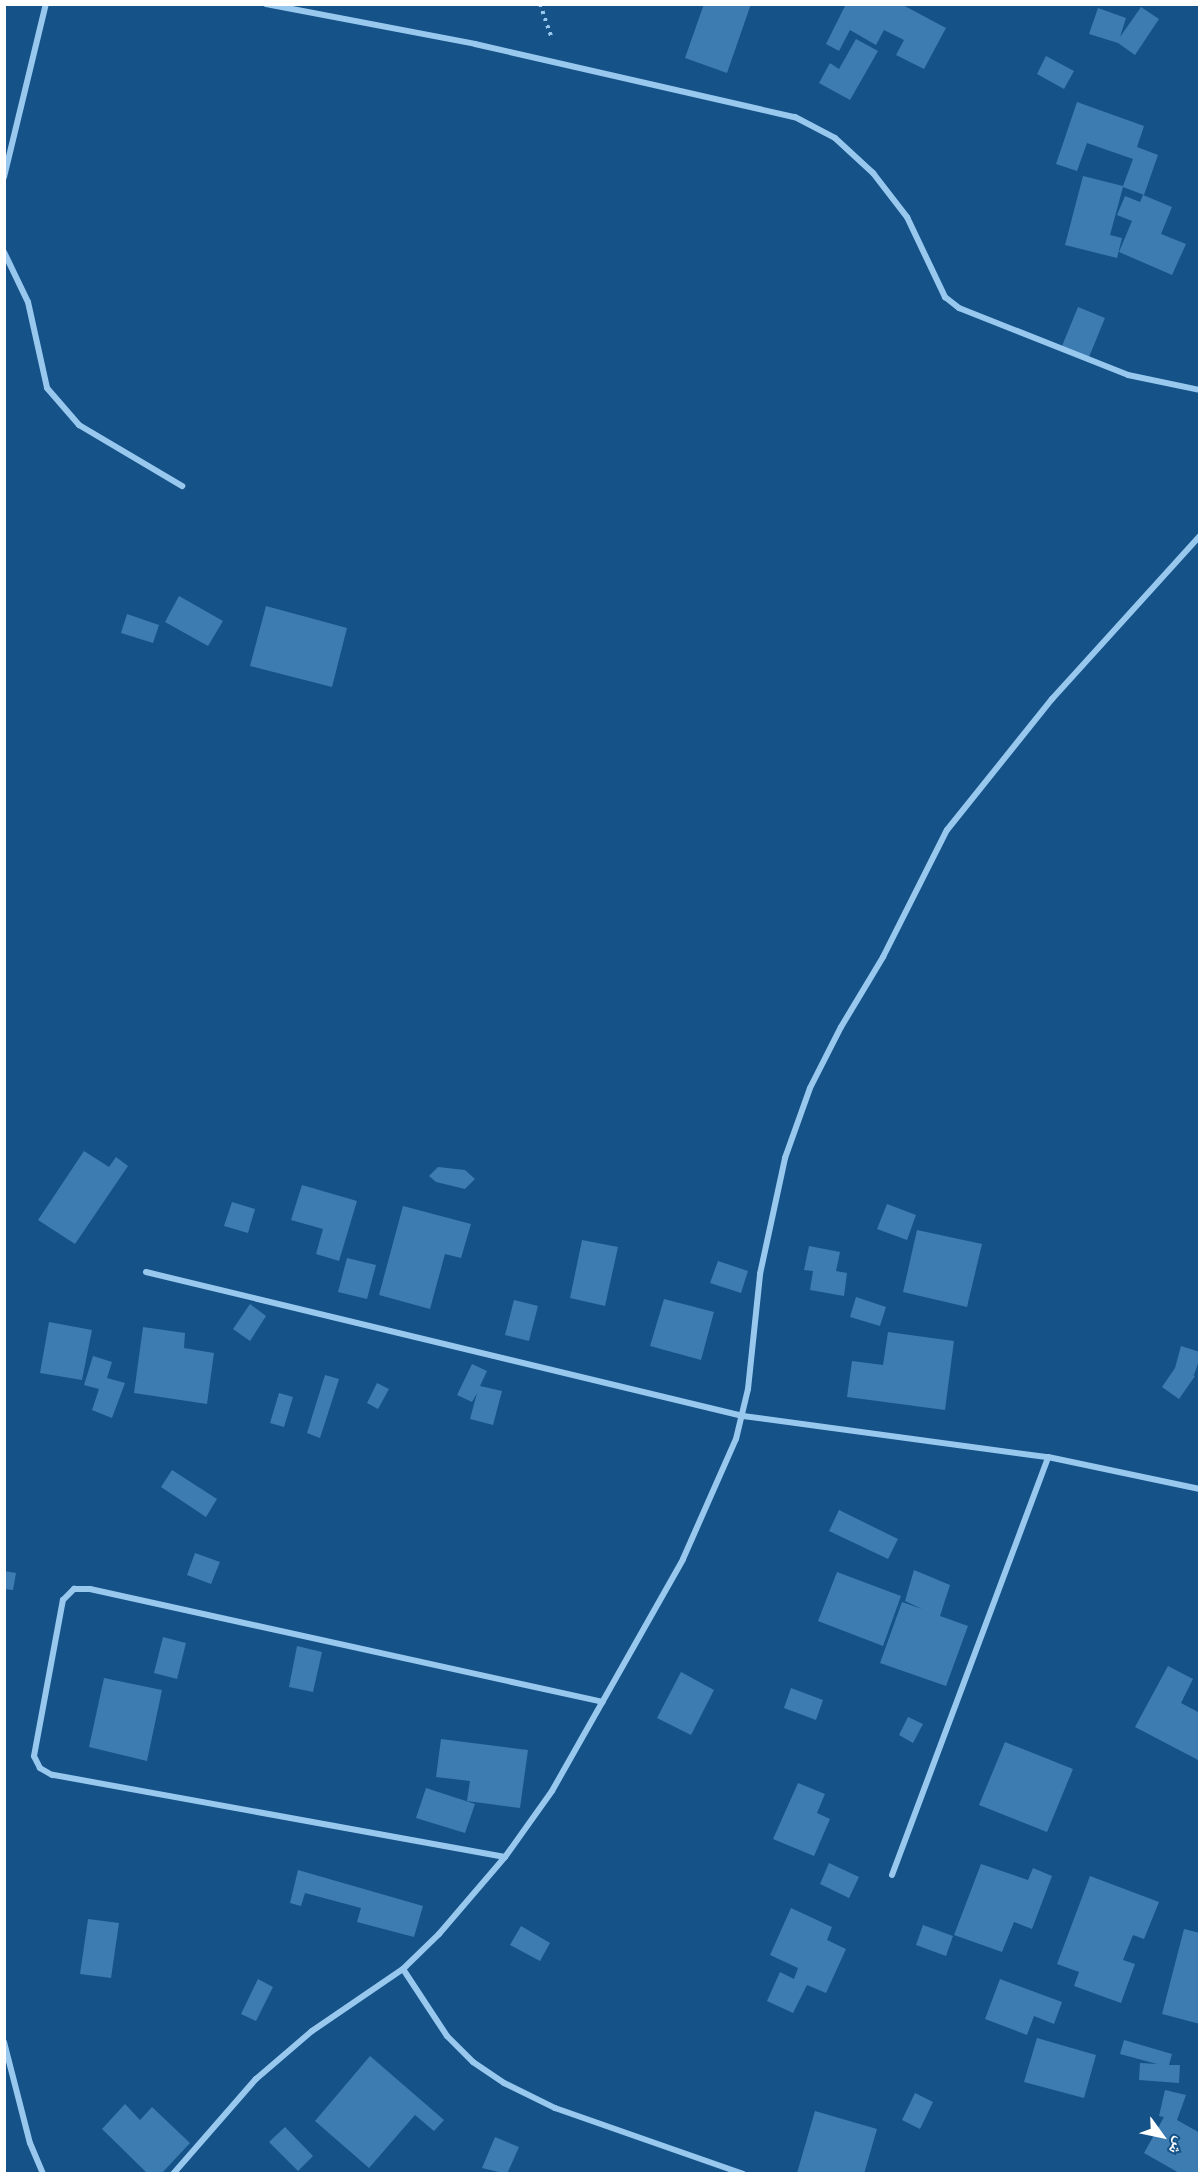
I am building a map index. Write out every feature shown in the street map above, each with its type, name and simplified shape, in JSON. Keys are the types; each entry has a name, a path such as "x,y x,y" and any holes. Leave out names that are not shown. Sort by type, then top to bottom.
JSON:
{"street":[{"path":"4,177 46,4"},
{"path":"266,4 475,44 795,117 835,138 873,173 908,217 945,297 959,308 1128,375 1200,390"},
{"path":"4,252 28,302 46,388 79,425 182,486"},
{"path":"173,2174 256,2079 312,2031 403,1969 467,1905 552,1791 683,1559 743,1416 760,1274 784,1158 810,1088 841,1027 883,957 946,830 1052,699 1200,536"},
{"path":"146,1272 743,1416 1048,1457 1200,1489"},
{"path":"892,1875 1048,1457"},
{"path":"505,1857 52,1775 40,1768 34,1756 63,1600 74,1589 90,1589 603,1702"},
{"path":"403,1969 447,2036 473,2062 504,2083 555,2108 743,2174"},
{"path":"4,2042 30,2143 43,2174"}],"building":[{"path":"704,4 751,4 727,73 685,58"},
{"path":"846,4 901,4 946,28 924,69 896,55 904,40 884,30 876,45 850,30 839,51 826,44"},
{"path":"1141,7 1159,19 1135,55 1118,43 1089,34 1098,8 1126,18 1120,37"},
{"path":"856,39 878,51 850,100 819,83 830,63 839,69"},
{"path":"1046,56 1074,71 1064,89 1037,74"},
{"path":"1077,102 1144,126 1137,147 1158,155 1144,195 1123,187 1110,235 1122,238 1117,258 1065,245 1083,176 1123,186 1133,159 1087,143 1077,171 1056,164"},
{"path":"1143,195 1172,207 1161,234 1186,244 1172,275 1119,252 1132,221 1117,215 1125,196 1140,202"},
{"path":"1078,307 1105,318 1089,357 1062,346"},
{"path":"179,596 223,621 208,646 165,622"},
{"path":"266,606 347,628 332,687 250,666"},
{"path":"127,614 159,625 153,643 121,633"},
{"path":"84,1151 109,1167 116,1157 128,1166 75,1244 38,1220"},
{"path":"438,1167 465,1170 475,1179 465,1189 436,1182 429,1176"},
{"path":"302,1185 357,1201 339,1261 316,1254 323,1229 291,1220"},
{"path":"232,1202 255,1209 248,1233 224,1226"},
{"path":"887,1204 916,1215 907,1240 877,1229"},
{"path":"403,1206 471,1224 461,1258 445,1254 430,1309 379,1295"},
{"path":"917,1230 982,1244 967,1307 903,1292"},
{"path":"582,1240 618,1247 605,1306 570,1298"},
{"path":"809,1246 840,1252 836,1271 847,1273 844,1296 810,1290 813,1271 804,1270"},
{"path":"347,1258 376,1265 367,1299 338,1292"},
{"path":"718,1261 748,1271 741,1293 710,1283"},
{"path":"856,1297 886,1307 880,1326 850,1317"},
{"path":"664,1299 714,1312 701,1360 650,1346"},
{"path":"514,1300 538,1306 529,1341 505,1335"},
{"path":"250,1304 266,1316 250,1341 233,1329"},
{"path":"49,1322 92,1330 82,1380 40,1373"},
{"path":"143,1327 185,1333 184,1348 214,1353 207,1404 134,1393"},
{"path":"888,1332 954,1341 945,1410 847,1397 852,1361 883,1365"},
{"path":"1181,1346 1200,1352 1200,1357 1194,1375 1191,1374 1195,1376 1179,1399 1162,1387 1175,1368"},
{"path":"93,1356 112,1362 107,1378 125,1383 112,1418 92,1410 99,1389 84,1385"},
{"path":"472,1364 487,1371 480,1386 502,1391 493,1425 470,1419 477,1393 472,1402 457,1395"},
{"path":"325,1375 339,1379 320,1438 307,1433"},
{"path":"377,1383 389,1389 378,1409 367,1403"},
{"path":"279,1393 293,1397 284,1427 270,1423"},
{"path":"172,1470 217,1499 206,1517 161,1487"},
{"path":"839,1510 898,1539 888,1559 829,1531"},
{"path":"195,1553 220,1562 211,1584 187,1575"},
{"path":"914,1570 950,1585 940,1616 968,1626 946,1686 880,1663 902,1602 922,1609 905,1601"},
{"path":"4,1571 16,1573 13,1590 4,1589"},
{"path":"837,1572 901,1596 883,1646 818,1621"},
{"path":"163,1637 186,1643 177,1679 154,1673"},
{"path":"297,1646 322,1652 313,1692 289,1687"},
{"path":"1168,1666 1193,1679 1181,1703 1200,1713 1200,1761 1135,1727"},
{"path":"681,1672 714,1690 691,1735 657,1718"},
{"path":"104,1678 162,1690 147,1761 89,1747"},
{"path":"791,1688 823,1700 816,1720 784,1708"},
{"path":"908,1717 923,1724 913,1743 899,1735"},
{"path":"441,1739 528,1750 520,1808 467,1801 470,1781 436,1777"},
{"path":"1005,1742 1073,1769 1047,1832 979,1805"},
{"path":"798,1783 825,1794 817,1813 830,1819 814,1856 773,1839"},
{"path":"426,1788 475,1804 465,1833 416,1818"},
{"path":"829,1863 859,1877 849,1898 820,1884"},
{"path":"981,1864 1028,1880 1033,1868 1052,1876 1032,1929 1014,1922 1002,1952 954,1935"},
{"path":"298,1870 423,1906 414,1937 357,1922 361,1908 305,1893 301,1906 290,1903"},
{"path":"1090,1876 1159,1902 1144,1939 1133,1935 1123,1960 1135,1964 1121,2003 1074,1986 1079,1972 1057,1964"},
{"path":"791,1908 832,1927 827,1940 846,1949 826,1993 807,1985 793,2013 767,2001 780,1972 794,1979 798,1968 770,1955"},
{"path":"88,1919 119,1923 111,1978 80,1974"},
{"path":"923,1925 953,1936 946,1956 916,1945"},
{"path":"521,1926 550,1943 540,1961 510,1945"},
{"path":"1184,1929 1200,1933 1200,2024 1162,2014"},
{"path":"258,1979 273,1987 256,2021 241,2014"},
{"path":"1000,1979 1062,2002 1054,2024 1034,2016 1027,2035 985,2019"},
{"path":"1037,2038 1096,2055 1084,2098 1024,2082"},
{"path":"1124,2040 1172,2054 1169,2065 1180,2065 1179,2083 1139,2080 1140,2063 1157,2064 1120,2054"},
{"path":"370,2056 444,2120 434,2131 415,2115 369,2168 315,2121"},
{"path":"1165,2090 1186,2095 1177,2120 1200,2133 1198,2174 1181,2174 1144,2153 1164,2117 1159,2116"},
{"path":"915,2093 933,2102 920,2129 902,2120"},
{"path":"125,2104 140,2120 152,2107 190,2143 161,2174 148,2174 102,2129"},
{"path":"815,2111 877,2129 864,2174 797,2173"},
{"path":"285,2127 313,2156 298,2171 269,2142"},
{"path":"495,2137 519,2147 507,2174 482,2168"}]}
